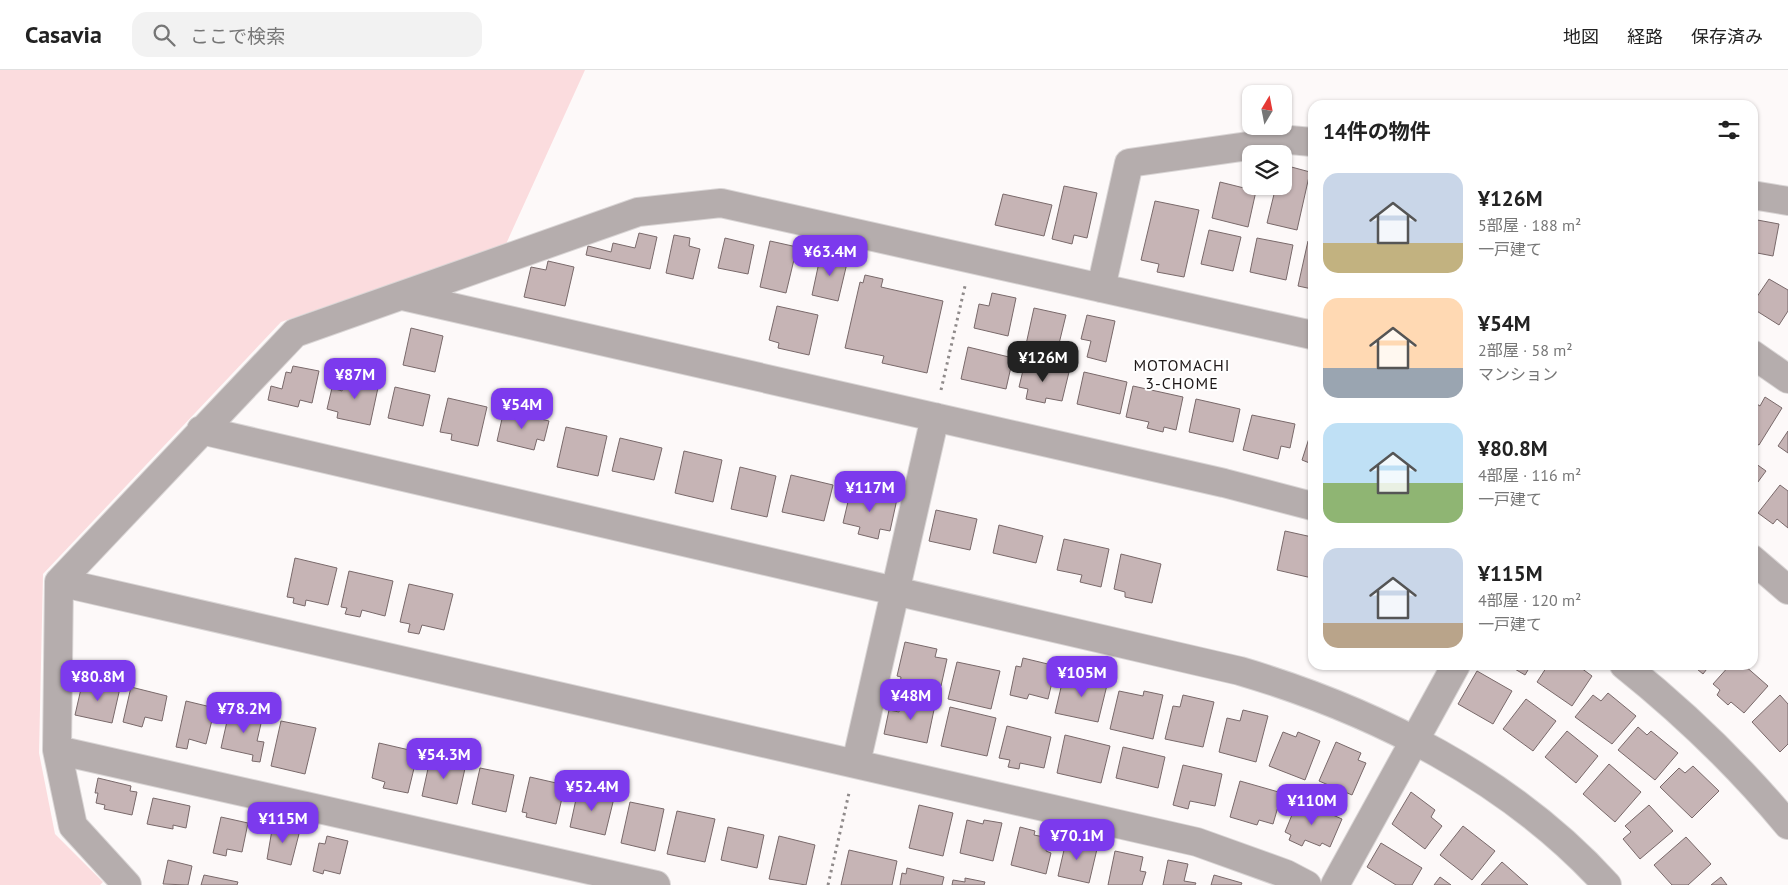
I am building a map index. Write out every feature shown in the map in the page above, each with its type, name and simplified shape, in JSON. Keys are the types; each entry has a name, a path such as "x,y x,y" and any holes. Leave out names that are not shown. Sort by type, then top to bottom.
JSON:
{"street":[{"path":"1101,288 1129,163 1290,140 1308,142"},
{"path":"1758,196 1788,201"},
{"path":"127,885 73,826 57,750 59,582 295,334 638,212 721,203 1308,334"},
{"path":"403,296 1224,483 1308,505"},
{"path":"1758,358 1788,379"},
{"path":"856,763 935,417"},
{"path":"202,430 1240,671 1331,701 1415,741 1480,779 1519,807 1555,835 1607,885"},
{"path":"1758,564 1788,590"},
{"path":"59,582 1197,842 1286,874 1307,885"},
{"path":"1335,885 1453,670"},
{"path":"1630,670 1674,706 1726,755 1788,825"},
{"path":"57,750 656,885"}],"path":[{"path":"935,417 971,259"},
{"path":"828,885 856,763"}],"shaded area":[{"path":"0,70 585,70 506,244 281,322 43,574 39,753 55,834 103,882 100,885 0,885"}],"building":[{"path":"1292,167 1308,171 1308,181 1297,230 1267,223 1274,195 1292,195"},
{"path":"1220,182 1242,188 1242,195 1255,195 1248,227 1212,218"},
{"path":"1064,186 1097,193 1087,238 1074,235 1072,244 1052,239"},
{"path":"1003,194 1052,205 1044,236 995,225"},
{"path":"1155,201 1199,210 1184,277 1157,272 1159,264 1141,260"},
{"path":"1758,220 1779,224 1773,256 1758,253"},
{"path":"1209,230 1241,237 1233,271 1201,264"},
{"path":"639,233 657,237 650,269 586,255 588,246 611,252 613,243 635,248"},
{"path":"674,235 690,238 689,246 700,249 693,279 666,273"},
{"path":"725,238 754,245 748,274 718,268"},
{"path":"1257,238 1293,245 1286,280 1250,272"},
{"path":"770,241 797,247 786,293 760,287"},
{"path":"1308,241 1308,288 1298,286"},
{"path":"821,253 848,259 838,301 812,295"},
{"path":"548,261 574,267 565,306 524,297 531,267 546,270"},
{"path":"865,275 883,279 881,287 943,301 927,373 882,363 884,356 845,348 860,282 863,283"},
{"path":"1769,279 1788,290 1788,311 1779,325 1758,312 1758,295"},
{"path":"992,293 1016,298 1008,336 974,328 979,304 989,306"},
{"path":"777,306 818,315 809,355 778,348 779,343 769,340"},
{"path":"1034,308 1066,315 1056,356 1025,349"},
{"path":"1087,315 1115,321 1106,362 1087,357 1091,341 1081,339"},
{"path":"411,328 443,336 435,372 403,365"},
{"path":"968,347 1013,358 1006,389 961,379"},
{"path":"1025,362 1069,372 1062,401 1046,398 1045,403 1026,399 1028,389 1019,387"},
{"path":"293,366 319,371 312,403 300,400 298,407 268,400 271,386 282,389 286,372 291,373"},
{"path":"1084,372 1127,382 1120,414 1077,404"},
{"path":"346,376 379,383 370,425 337,418 338,412 327,409 332,388 342,391"},
{"path":"1133,386 1183,397 1176,430 1164,427 1163,432 1147,428 1149,422 1126,417"},
{"path":"395,387 430,395 423,426 388,418"},
{"path":"1765,397 1782,408 1759,445 1758,405 1760,406"},
{"path":"448,398 487,407 478,446 451,440 452,434 440,432"},
{"path":"1196,399 1240,409 1233,442 1189,432"},
{"path":"504,410 549,421 544,441 537,439 534,450 497,441"},
{"path":"1252,415 1295,424 1290,448 1281,446 1278,459 1243,450"},
{"path":"566,427 607,436 598,476 557,467"},
{"path":"1788,431 1788,453 1778,446"},
{"path":"620,438 662,448 654,480 612,471"},
{"path":"1308,441 1308,462 1302,460"},
{"path":"684,451 722,460 713,502 675,493"},
{"path":"1758,465 1766,471 1758,482"},
{"path":"740,467 776,476 767,517 731,509"},
{"path":"791,475 833,485 824,521 782,512"},
{"path":"1780,485 1788,491 1788,528 1777,519 1773,524 1758,513"},
{"path":"851,489 897,499 890,531 880,529 878,539 858,534 860,527 843,523"},
{"path":"936,510 977,519 970,550 929,541"},
{"path":"999,525 1043,536 1036,563 993,553"},
{"path":"1285,531 1308,536 1308,577 1277,570"},
{"path":"1064,539 1109,549 1101,587 1080,582 1082,575 1057,570"},
{"path":"1121,554 1161,564 1152,603 1125,597 1125,592 1114,589"},
{"path":"295,558 337,568 328,605 306,600 305,606 293,603 294,598 287,597"},
{"path":"349,571 393,581 385,616 362,610 360,617 345,614 347,608 341,607"},
{"path":"409,584 453,594 444,630 422,625 419,634 408,632 410,624 400,622"},
{"path":"905,642 937,649 935,657 947,659 941,686 919,681 918,688 900,684 901,677 897,676"},
{"path":"1023,658 1056,666 1048,699 1029,694 1027,699 1010,695 1016,666 1021,667"},
{"path":"957,662 1000,671 991,709 948,699"},
{"path":"1516,670 1528,670 1525,675"},
{"path":"1545,670 1584,670 1592,676 1572,706 1537,682"},
{"path":"1698,670 1706,670 1703,674"},
{"path":"1726,670 1750,670 1768,686 1744,713 1731,702 1728,705 1717,695 1720,690 1713,684"},
{"path":"1477,671 1512,691 1493,724 1458,704"},
{"path":"1081,675 1108,681 1098,722 1055,713 1063,679 1079,683"},
{"path":"83,680 120,688 112,723 75,715"},
{"path":"131,687 167,696 162,721 145,717 142,727 123,722"},
{"path":"1119,691 1143,696 1144,691 1163,695 1153,739 1110,729"},
{"path":"1608,693 1636,716 1612,744 1575,717 1593,695 1601,701"},
{"path":"1183,695 1214,702 1203,747 1165,739 1173,706 1180,707"},
{"path":"1780,695 1788,704 1788,744 1780,752 1752,722"},
{"path":"902,698 935,705 927,743 884,734 889,710 899,712"},
{"path":"1526,699 1556,721 1533,751 1503,729"},
{"path":"186,701 215,708 206,744 189,739 187,749 176,747"},
{"path":"950,707 996,718 987,756 941,746"},
{"path":"230,708 263,715 257,741 264,742 260,762 252,761 253,755 221,748"},
{"path":"1243,710 1268,716 1256,762 1219,752 1227,718 1240,721"},
{"path":"281,721 316,728 305,774 271,766"},
{"path":"1007,726 1051,737 1044,768 1020,763 1019,769 1008,767 1010,760 999,758"},
{"path":"1638,727 1647,735 1651,731 1678,753 1655,780 1618,750"},
{"path":"1567,731 1598,756 1576,783 1545,757"},
{"path":"1283,732 1296,737 1298,732 1320,741 1305,780 1269,766"},
{"path":"1065,735 1110,746 1101,783 1057,773"},
{"path":"1336,742 1361,753 1358,760 1366,763 1352,795 1319,781"},
{"path":"379,743 418,752 408,793 383,788 385,782 372,778"},
{"path":"1123,747 1165,757 1158,788 1116,778"},
{"path":"431,755 466,764 457,804 422,796"},
{"path":"1609,764 1641,792 1615,822 1583,794"},
{"path":"1183,765 1222,774 1215,806 1190,801 1188,809 1173,805"},
{"path":"1693,766 1719,791 1692,818 1660,787 1679,768 1685,773"},
{"path":"480,768 514,775 506,812 472,804"},
{"path":"530,777 565,785 556,824 526,817 527,813 522,812"},
{"path":"98,778 131,786 130,791 137,792 132,815 104,809 105,805 96,803 98,793 95,793"},
{"path":"1240,781 1282,793 1273,824 1259,820 1257,825 1230,817"},
{"path":"578,790 614,798 605,835 570,827"},
{"path":"1411,792 1435,810 1431,817 1442,826 1425,849 1392,824"},
{"path":"153,798 190,806 186,828 173,825 173,829 147,824"},
{"path":"1298,800 1342,819 1330,847 1322,843 1320,846 1305,840 1302,846 1289,840 1291,835 1285,832"},
{"path":"630,802 664,809 655,851 621,843"},
{"path":"919,805 953,813 943,856 909,848"},
{"path":"1649,805 1673,831 1640,859 1623,839 1631,832 1625,826"},
{"path":"677,811 715,819 705,862 667,854"},
{"path":"221,817 248,823 242,852 227,849 226,856 213,853"},
{"path":"967,820 983,824 984,820 1002,823 993,861 960,853"},
{"path":"273,824 300,830 291,865 267,859"},
{"path":"1463,826 1495,851 1472,880 1440,855"},
{"path":"728,827 764,835 757,868 721,860"},
{"path":"1020,827 1035,831 1034,835 1049,838 1046,851 1051,853 1046,874 1011,865"},
{"path":"327,836 348,841 340,874 324,870 323,874 313,871 319,843 325,844"},
{"path":"779,836 815,845 806,885 769,879"},
{"path":"1067,837 1087,841 1086,846 1097,849 1089,883 1058,876"},
{"path":"1686,837 1711,864 1688,885 1672,885 1654,865"},
{"path":"1381,843 1422,868 1412,885 1396,885 1367,867"},
{"path":"849,850 897,861 892,885 841,885"},
{"path":"1115,851 1143,857 1140,871 1146,872 1142,885 1108,885"},
{"path":"168,860 192,866 188,885 163,884"},
{"path":"1168,860 1188,864 1184,881 1196,883 1195,885 1163,885"},
{"path":"1502,862 1528,885 1481,885"},
{"path":"907,868 944,877 942,885 900,885 902,873 906,874"},
{"path":"204,875 238,882 237,885 201,885"},
{"path":"1214,875 1242,883 1241,885 1211,885"},
{"path":"1440,877 1451,885 1434,885"},
{"path":"1721,877 1727,885 1711,885"},
{"path":"965,878 985,882 984,885 952,885 953,880 965,882"}],"district":[{"name":"MOTOMACHI 3-CHOME","path":"1182,374"}]}
